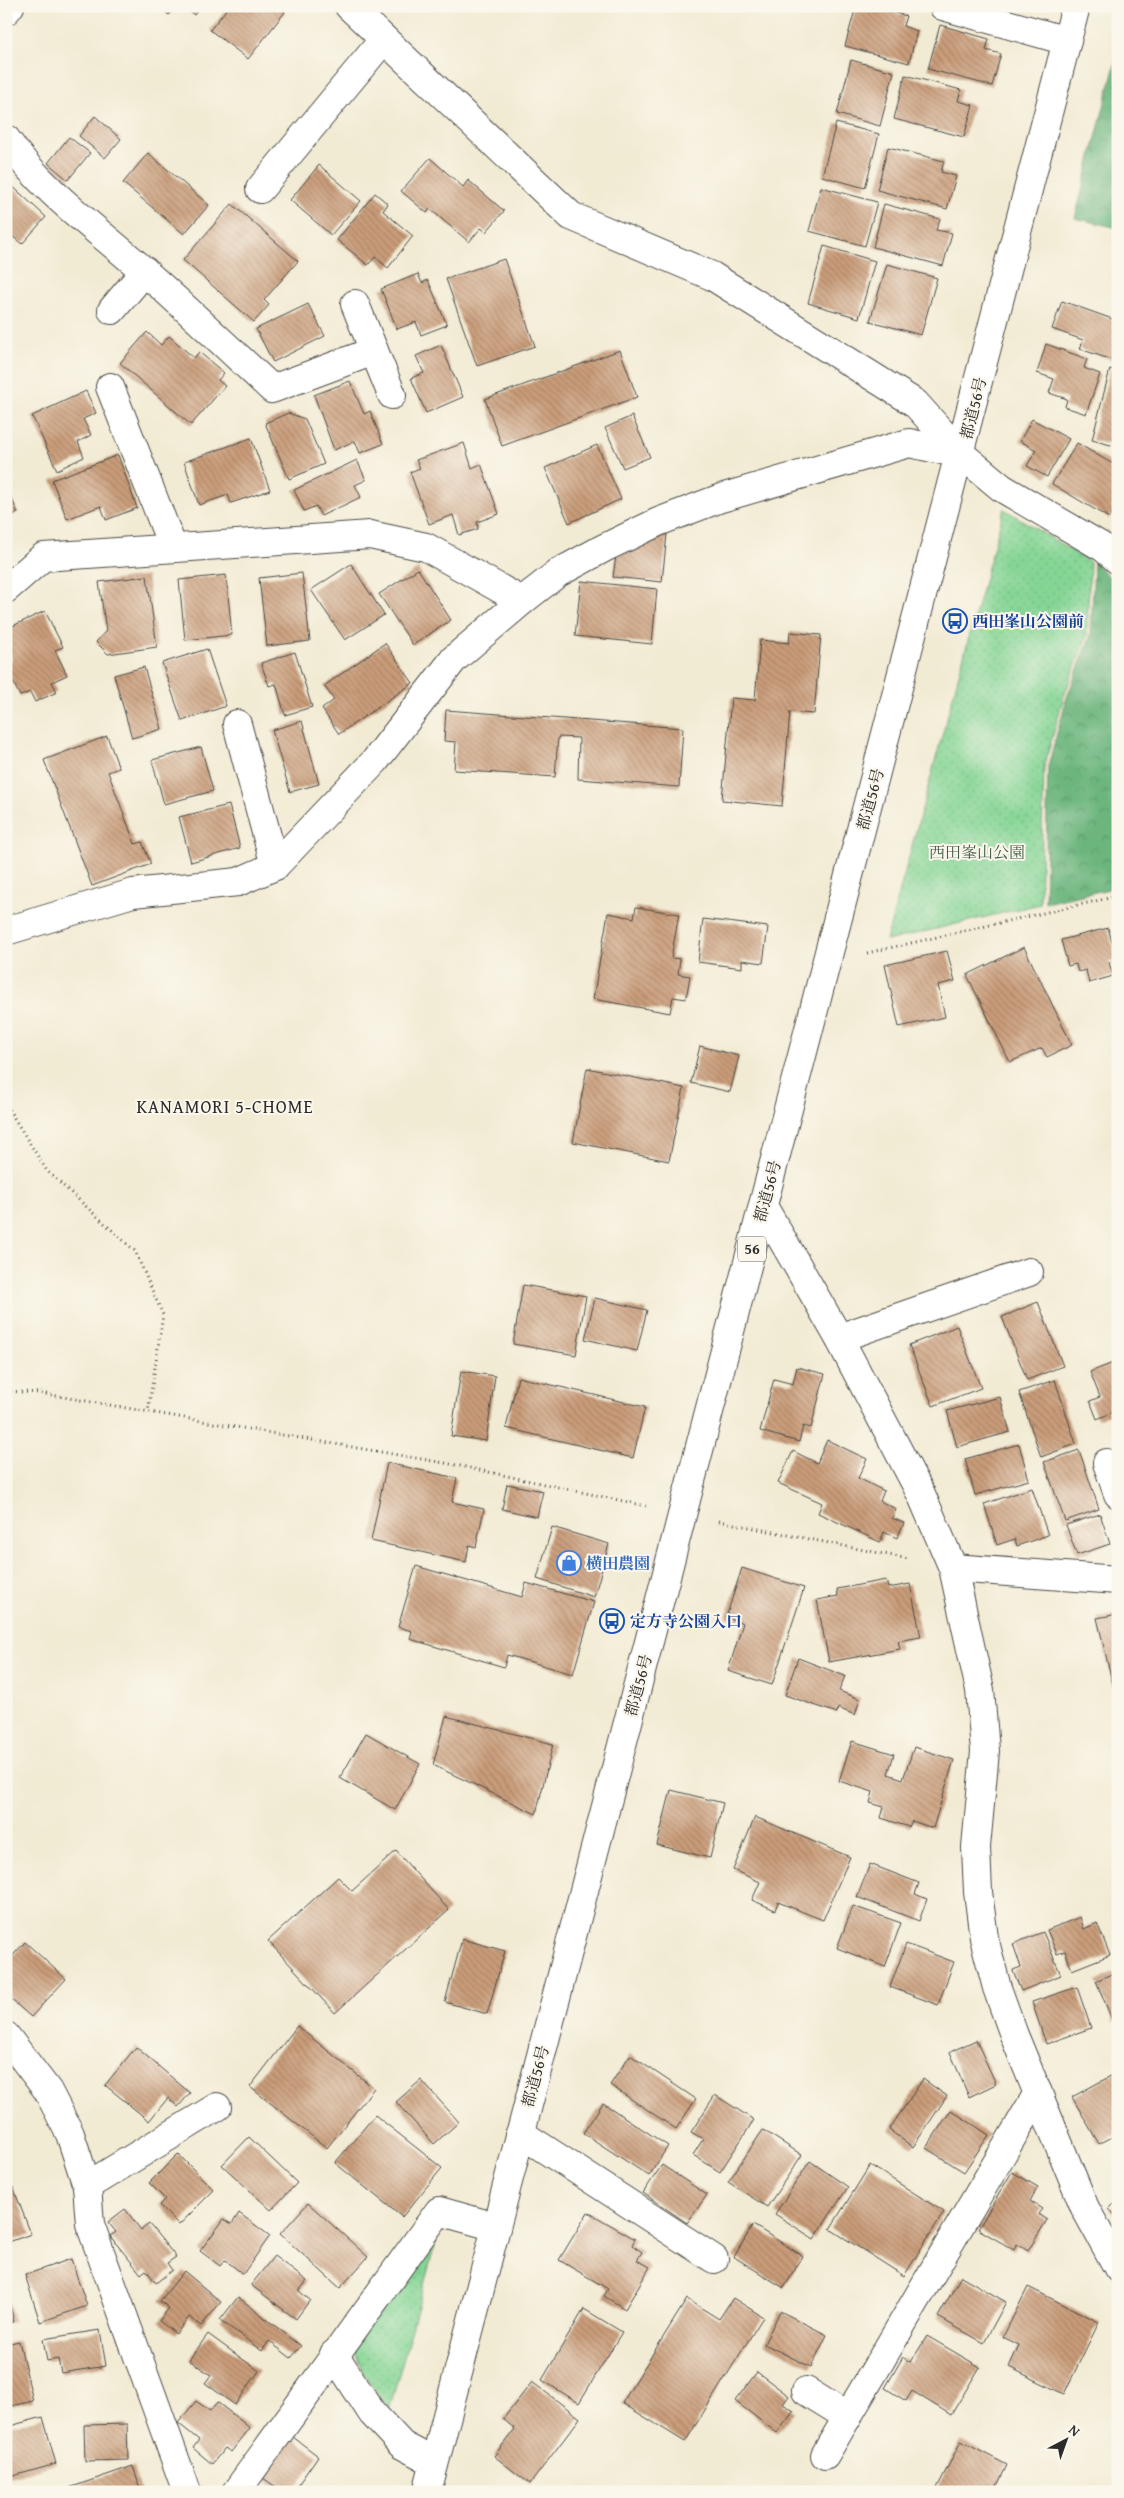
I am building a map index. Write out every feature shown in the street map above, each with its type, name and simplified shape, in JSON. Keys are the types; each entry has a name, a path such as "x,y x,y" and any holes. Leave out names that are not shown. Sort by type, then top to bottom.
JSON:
{"street":[{"path":"6,11 10,6"},
{"path":"349,6 571,216 712,276 915,403 961,454 1002,488 1104,548 1118,560"},
{"path":"943,6 1067,41"},
{"name":"都道56号","path":"431,2483 520,2133 961,454 1076,6"},
{"path":"260,189 384,39"},
{"path":"6,139 24,165 52,193 145,272 272,389 374,351"},
{"path":"112,310 145,272"},
{"path":"355,304 392,395"},
{"path":"110,387 173,548"},
{"path":"6,931 133,893 238,882 276,866 375,761 454,659 558,573 604,548 658,522 721,498 909,443 961,454"},
{"path":"6,589 43,557 370,536 426,547 522,601"},
{"path":"237,724 276,866"},
{"path":"763,1206 839,1338 921,1494 953,1568 980,1690 986,1751 976,1847 978,1892 984,1938 997,1988 1084,2208 1118,2268"},
{"path":"839,1338 1029,1272"},
{"path":"1107,1464 1118,1494"},
{"path":"953,1568 1118,1580"},
{"path":"6,2036 48,2091 70,2134 87,2186 90,2224 187,2492"},
{"path":"825,2455 1038,2093"},
{"path":"87,2186 217,2107"},
{"path":"520,2133 714,2259"},
{"path":"236,2492 439,2211 496,2227"},
{"path":"334,2354 372,2414 402,2445 431,2483"},
{"path":"806,2391 848,2417"}],"path":[{"path":"827,963 1118,896"},
{"path":"6,1105 47,1171 135,1251 163,1315 148,1412"},
{"path":"6,1391 40,1393 456,1465 683,1514 953,1568"}],"green space":[{"path":"1118,53 1118,228 1075,218"},
{"name":"西田峯山公園","path":"1004,509 1090,562 1087,636 1064,696 1044,767 1040,904 886,941"},
{"path":"1094,562 1118,585 1118,887 1045,903 1048,766 1067,697 1091,635"},
{"path":"437,2238 390,2407 377,2394 367,2379 354,2345"}],"building":[{"path":"158,6 176,6 169,15"},
{"path":"184,6 201,6 194,15"},
{"path":"229,6 278,6 285,12 248,59 210,30"},
{"path":"856,6 872,6 906,16 903,26 917,31 909,63 845,46"},
{"path":"940,25 989,39 986,50 1001,54 992,86 928,69"},
{"path":"851,60 894,72 880,126 837,114"},
{"path":"905,75 961,90 958,101 973,105 964,137 894,119"},
{"path":"95,116 121,139 105,158 79,136"},
{"path":"836,123 879,134 865,188 822,176"},
{"path":"69,137 90,153 68,180 48,163"},
{"path":"888,147 944,161 941,172 956,176 947,209 877,190"},
{"path":"148,153 209,205 184,234 123,183"},
{"path":"430,158 463,187 468,180 504,211 486,232 481,228 469,242 430,209 427,213 401,191"},
{"path":"319,165 361,201 331,235 290,200"},
{"path":"9,183 46,217 22,244 6,231 6,186"},
{"path":"821,187 877,202 865,246 809,231"},
{"path":"375,193 388,204 383,211 413,236 388,268 375,257 368,265 337,240"},
{"path":"232,204 298,261 264,300 269,305 254,322 183,260"},
{"path":"884,204 940,219 936,230 952,233 943,266 873,247"},
{"path":"824,246 875,261 859,318 808,303"},
{"path":"504,259 535,346 477,366 446,279"},
{"path":"887,264 937,278 921,335 870,321"},
{"path":"418,274 422,283 428,280 447,325 421,335 416,322 397,329 381,289"},
{"path":"1062,301 1118,321 1118,362 1080,349 1083,340 1052,329"},
{"path":"308,304 325,336 273,362 256,329"},
{"path":"147,332 161,345 169,336 194,358 199,352 224,373 218,380 225,386 191,425 120,363"},
{"path":"1046,344 1087,359 1084,368 1100,374 1086,414 1065,407 1067,399 1049,393 1054,379 1037,373"},
{"path":"441,345 463,397 426,413 411,378 424,373 416,356"},
{"path":"620,350 637,397 502,446 485,399"},
{"path":"1110,369 1118,371 1118,447 1092,440"},
{"path":"350,381 364,414 370,411 383,444 360,453 355,441 334,450 314,395"},
{"path":"86,391 96,413 83,419 91,435 78,442 84,457 57,470 32,416"},
{"path":"288,413 305,419 324,464 289,479 265,423"},
{"path":"632,416 650,457 623,468 605,428"},
{"path":"1032,419 1069,439 1047,477 1027,466 1036,450 1020,441"},
{"path":"251,438 270,490 231,503 228,495 199,505 184,462"},
{"path":"464,443 472,468 481,464 499,514 477,522 478,529 459,535 453,515 429,524 410,472 420,468 416,460"},
{"path":"1077,443 1118,467 1118,504 1109,518 1052,484"},
{"path":"597,445 621,499 569,523 545,468"},
{"path":"118,455 137,508 106,520 101,506 67,519 52,480"},
{"path":"357,460 366,480 355,485 361,497 321,516 316,506 304,511 294,490"},
{"path":"6,486 18,513 6,517"},
{"path":"667,534 662,582 613,577 616,556"},
{"path":"351,564 384,615 345,640 311,590"},
{"path":"418,569 451,620 413,645 379,594"},
{"path":"302,573 310,641 267,646 259,578"},
{"path":"226,575 232,635 185,640 179,580"},
{"path":"147,576 157,647 108,654 96,642 106,631 99,582"},
{"path":"581,581 657,589 652,644 575,636"},
{"path":"45,611 63,647 55,650 67,675 52,682 57,692 35,702 30,692 20,696 6,668 6,662 12,659 6,647 6,629"},
{"path":"790,632 821,635 814,714 790,712 782,806 722,800 731,698 755,700 760,640 789,643"},
{"path":"385,643 413,683 339,734 322,709 334,700 324,686"},
{"path":"207,649 226,706 182,721 162,663"},
{"path":"295,652 312,707 285,715 276,684 269,686 261,663"},
{"path":"144,667 162,729 132,738 114,675"},
{"path":"446,710 683,728 679,787 578,779 579,738 558,737 555,777 454,770 456,742 444,741"},
{"path":"302,721 319,784 290,792 272,730"},
{"path":"107,736 119,768 108,772 135,844 142,842 151,864 92,886 44,760"},
{"path":"201,747 213,791 164,804 152,760"},
{"path":"229,805 240,848 191,862 179,817"},
{"path":"636,907 679,914 671,958 680,959 678,974 690,976 686,999 673,997 670,1013 593,999 608,913 634,918"},
{"path":"703,919 768,927 763,963 742,960 742,968 698,962"},
{"path":"1108,928 1117,960 1109,962 1113,976 1089,983 1086,970 1078,972 1076,964 1068,966 1061,940"},
{"path":"1024,947 1072,1045 1047,1057 1042,1048 1010,1062 967,975"},
{"path":"947,951 955,981 938,985 945,1017 899,1027 885,965"},
{"path":"700,1046 739,1056 730,1092 691,1083"},
{"path":"587,1068 684,1088 669,1161 573,1142"},
{"path":"523,1285 586,1296 576,1355 513,1344"},
{"path":"595,1298 647,1310 637,1351 585,1339"},
{"path":"1038,1302 1063,1366 1027,1380 1002,1317"},
{"path":"957,1326 981,1388 933,1406 909,1345"},
{"path":"1118,1361 1118,1410 1097,1419 1090,1401 1100,1397 1090,1372"},
{"path":"797,1367 825,1374 811,1428 803,1426 799,1442 760,1431 774,1379 793,1384"},
{"path":"461,1371 495,1376 486,1441 451,1436"},
{"path":"518,1377 645,1407 633,1458 506,1428"},
{"path":"1055,1380 1076,1444 1041,1457 1019,1392"},
{"path":"1000,1397 1010,1432 957,1447 947,1411"},
{"path":"827,1440 867,1459 858,1478 884,1491 880,1501 896,1509 892,1518 904,1523 897,1538 884,1532 880,1542 818,1513 822,1503 778,1483 793,1451 817,1463"},
{"path":"1019,1444 1029,1480 975,1495 965,1459"},
{"path":"1079,1450 1099,1509 1065,1521 1044,1462"},
{"path":"387,1463 457,1478 452,1502 484,1509 476,1547 469,1545 466,1562 371,1541"},
{"path":"507,1484 543,1491 537,1517 502,1509"},
{"path":"1032,1488 1048,1535 1017,1546 1015,1539 997,1545 984,1504"},
{"path":"1100,1514 1110,1544 1077,1555 1066,1525"},
{"path":"552,1527 609,1544 594,1597 537,1579"},
{"path":"416,1566 522,1597 526,1583 594,1602 573,1674 507,1655 504,1667 410,1639 412,1631 398,1627"},
{"path":"742,1568 804,1588 772,1685 728,1671 743,1623 726,1617"},
{"path":"886,1580 888,1588 910,1584 921,1637 898,1641 900,1649 829,1662 817,1600 838,1596 837,1589"},
{"path":"1118,1614 1118,1701 1117,1702 1097,1618"},
{"path":"798,1658 845,1676 839,1691 860,1699 855,1715 838,1708 837,1713 785,1695"},
{"path":"446,1716 553,1744 536,1814 433,1765"},
{"path":"366,1733 420,1764 395,1810 340,1778"},
{"path":"852,1741 894,1754 888,1774 903,1779 914,1747 954,1760 933,1828 912,1821 909,1827 881,1818 884,1807 870,1803 873,1792 839,1781"},
{"path":"671,1790 723,1803 710,1858 657,1845"},
{"path":"755,1817 850,1857 823,1920 778,1902 775,1910 752,1900 760,1882 733,1870"},
{"path":"396,1851 449,1910 335,2013 268,1941 338,1877 352,1891"},
{"path":"870,1864 919,1883 915,1894 927,1899 919,1921 857,1897"},
{"path":"853,1906 901,1923 885,1967 837,1948"},
{"path":"1080,1917 1084,1929 1097,1923 1110,1955 1072,1970 1065,1951 1057,1954 1047,1930"},
{"path":"1043,1932 1061,1975 1021,1991 1013,1970 1021,1967 1013,1944"},
{"path":"462,1939 505,1951 487,2014 445,2002"},
{"path":"25,1942 66,1979 31,2017 6,1995 6,1963"},
{"path":"906,1944 954,1962 938,2005 890,1987"},
{"path":"1118,1971 1118,2020 1113,2022 1096,1981"},
{"path":"1077,1987 1091,2028 1046,2044 1032,2002"},
{"path":"297,2026 374,2088 327,2148 250,2087"},
{"path":"976,2040 996,2084 969,2097 950,2052"},
{"path":"136,2047 190,2093 178,2107 168,2098 149,2121 105,2085"},
{"path":"630,2055 696,2099 676,2129 610,2085"},
{"path":"1118,2072 1118,2134 1099,2144 1072,2097"},
{"path":"923,2079 947,2096 913,2147 889,2130"},
{"path":"421,2080 459,2122 434,2144 396,2102"},
{"path":"715,2095 754,2120 720,2172 693,2155 703,2139 691,2132"},
{"path":"603,2103 668,2146 649,2176 583,2133"},
{"path":"951,2110 989,2135 964,2172 926,2148"},
{"path":"375,2115 442,2168 402,2217 335,2163"},
{"path":"763,2130 802,2155 767,2207 728,2182"},
{"path":"249,2137 297,2183 271,2210 222,2165"},
{"path":"178,2154 214,2190 179,2225 159,2205 165,2199 149,2183"},
{"path":"810,2161 848,2187 814,2239 775,2214"},
{"path":"662,2165 707,2195 687,2223 643,2193"},
{"path":"870,2165 944,2212 904,2276 830,2229"},
{"path":"1012,2172 1038,2187 1030,2201 1042,2209 1038,2214 1047,2220 1028,2251 1017,2244 1014,2250 978,2229"},
{"path":"13,2187 31,2234 6,2243 6,2190"},
{"path":"1118,2200 1118,2218 1109,2209"},
{"path":"308,2203 368,2257 340,2288 280,2234"},
{"path":"125,2209 141,2230 149,2224 176,2257 167,2263 172,2270 156,2283 146,2270 141,2274 110,2236 116,2232 108,2222"},
{"path":"588,2212 635,2239 632,2245 642,2252 637,2260 650,2267 625,2309 604,2296 608,2289 559,2260"},
{"path":"239,2213 270,2236 243,2274 225,2260 220,2266 200,2251 224,2219 232,2224"},
{"path":"753,2225 803,2256 784,2288 734,2257"},
{"path":"274,2256 307,2281 299,2291 310,2300 296,2319 251,2285"},
{"path":"71,2259 87,2306 40,2322 25,2275"},
{"path":"184,2271 221,2302 201,2326 189,2317 176,2334 159,2321 169,2308 160,2301"},
{"path":"961,2276 1006,2302 984,2343 938,2317"},
{"path":"1028,2287 1099,2322 1064,2394 1009,2367 1019,2345 1003,2337"},
{"path":"6,2289 14,2322 6,2323"},
{"path":"238,2297 301,2346 291,2358 269,2341 262,2351 220,2320"},
{"path":"733,2298 763,2317 685,2442 622,2403 687,2299 719,2319"},
{"path":"584,2309 622,2332 579,2403 542,2380"},
{"path":"780,2311 827,2335 811,2367 764,2344"},
{"path":"100,2330 106,2366 61,2373 58,2359 47,2361 43,2339"},
{"path":"208,2334 259,2371 235,2405 205,2383 211,2375 189,2360"},
{"path":"927,2336 980,2367 951,2415 912,2391 906,2401 885,2388 903,2357 911,2362"},
{"path":"19,2341 33,2401 6,2407 6,2344"},
{"path":"757,2372 789,2396 783,2404 794,2411 777,2433 735,2401"},
{"path":"532,2382 580,2418 530,2484 494,2456 515,2429 503,2419"},
{"path":"196,2401 210,2411 217,2402 250,2428 231,2452 225,2448 212,2464 193,2448 199,2440 178,2423"},
{"path":"43,2417 56,2464 6,2478 6,2427"},
{"path":"127,2424 128,2460 85,2461 84,2425"},
{"path":"293,2437 318,2456 293,2492 283,2492 263,2478"},
{"path":"961,2441 1007,2465 994,2492 953,2490 952,2492 935,2492"},
{"path":"133,2466 141,2492 70,2492 69,2488"}],"place":[{"name":"西田峯山公園前","path":"955,621"},
{"name":"横田農園","path":"569,1563"},
{"name":"定方寺公園入口","path":"612,1621"}],"district":[{"name":"KANAMORI 5-CHOME","path":"225,1107"}]}
